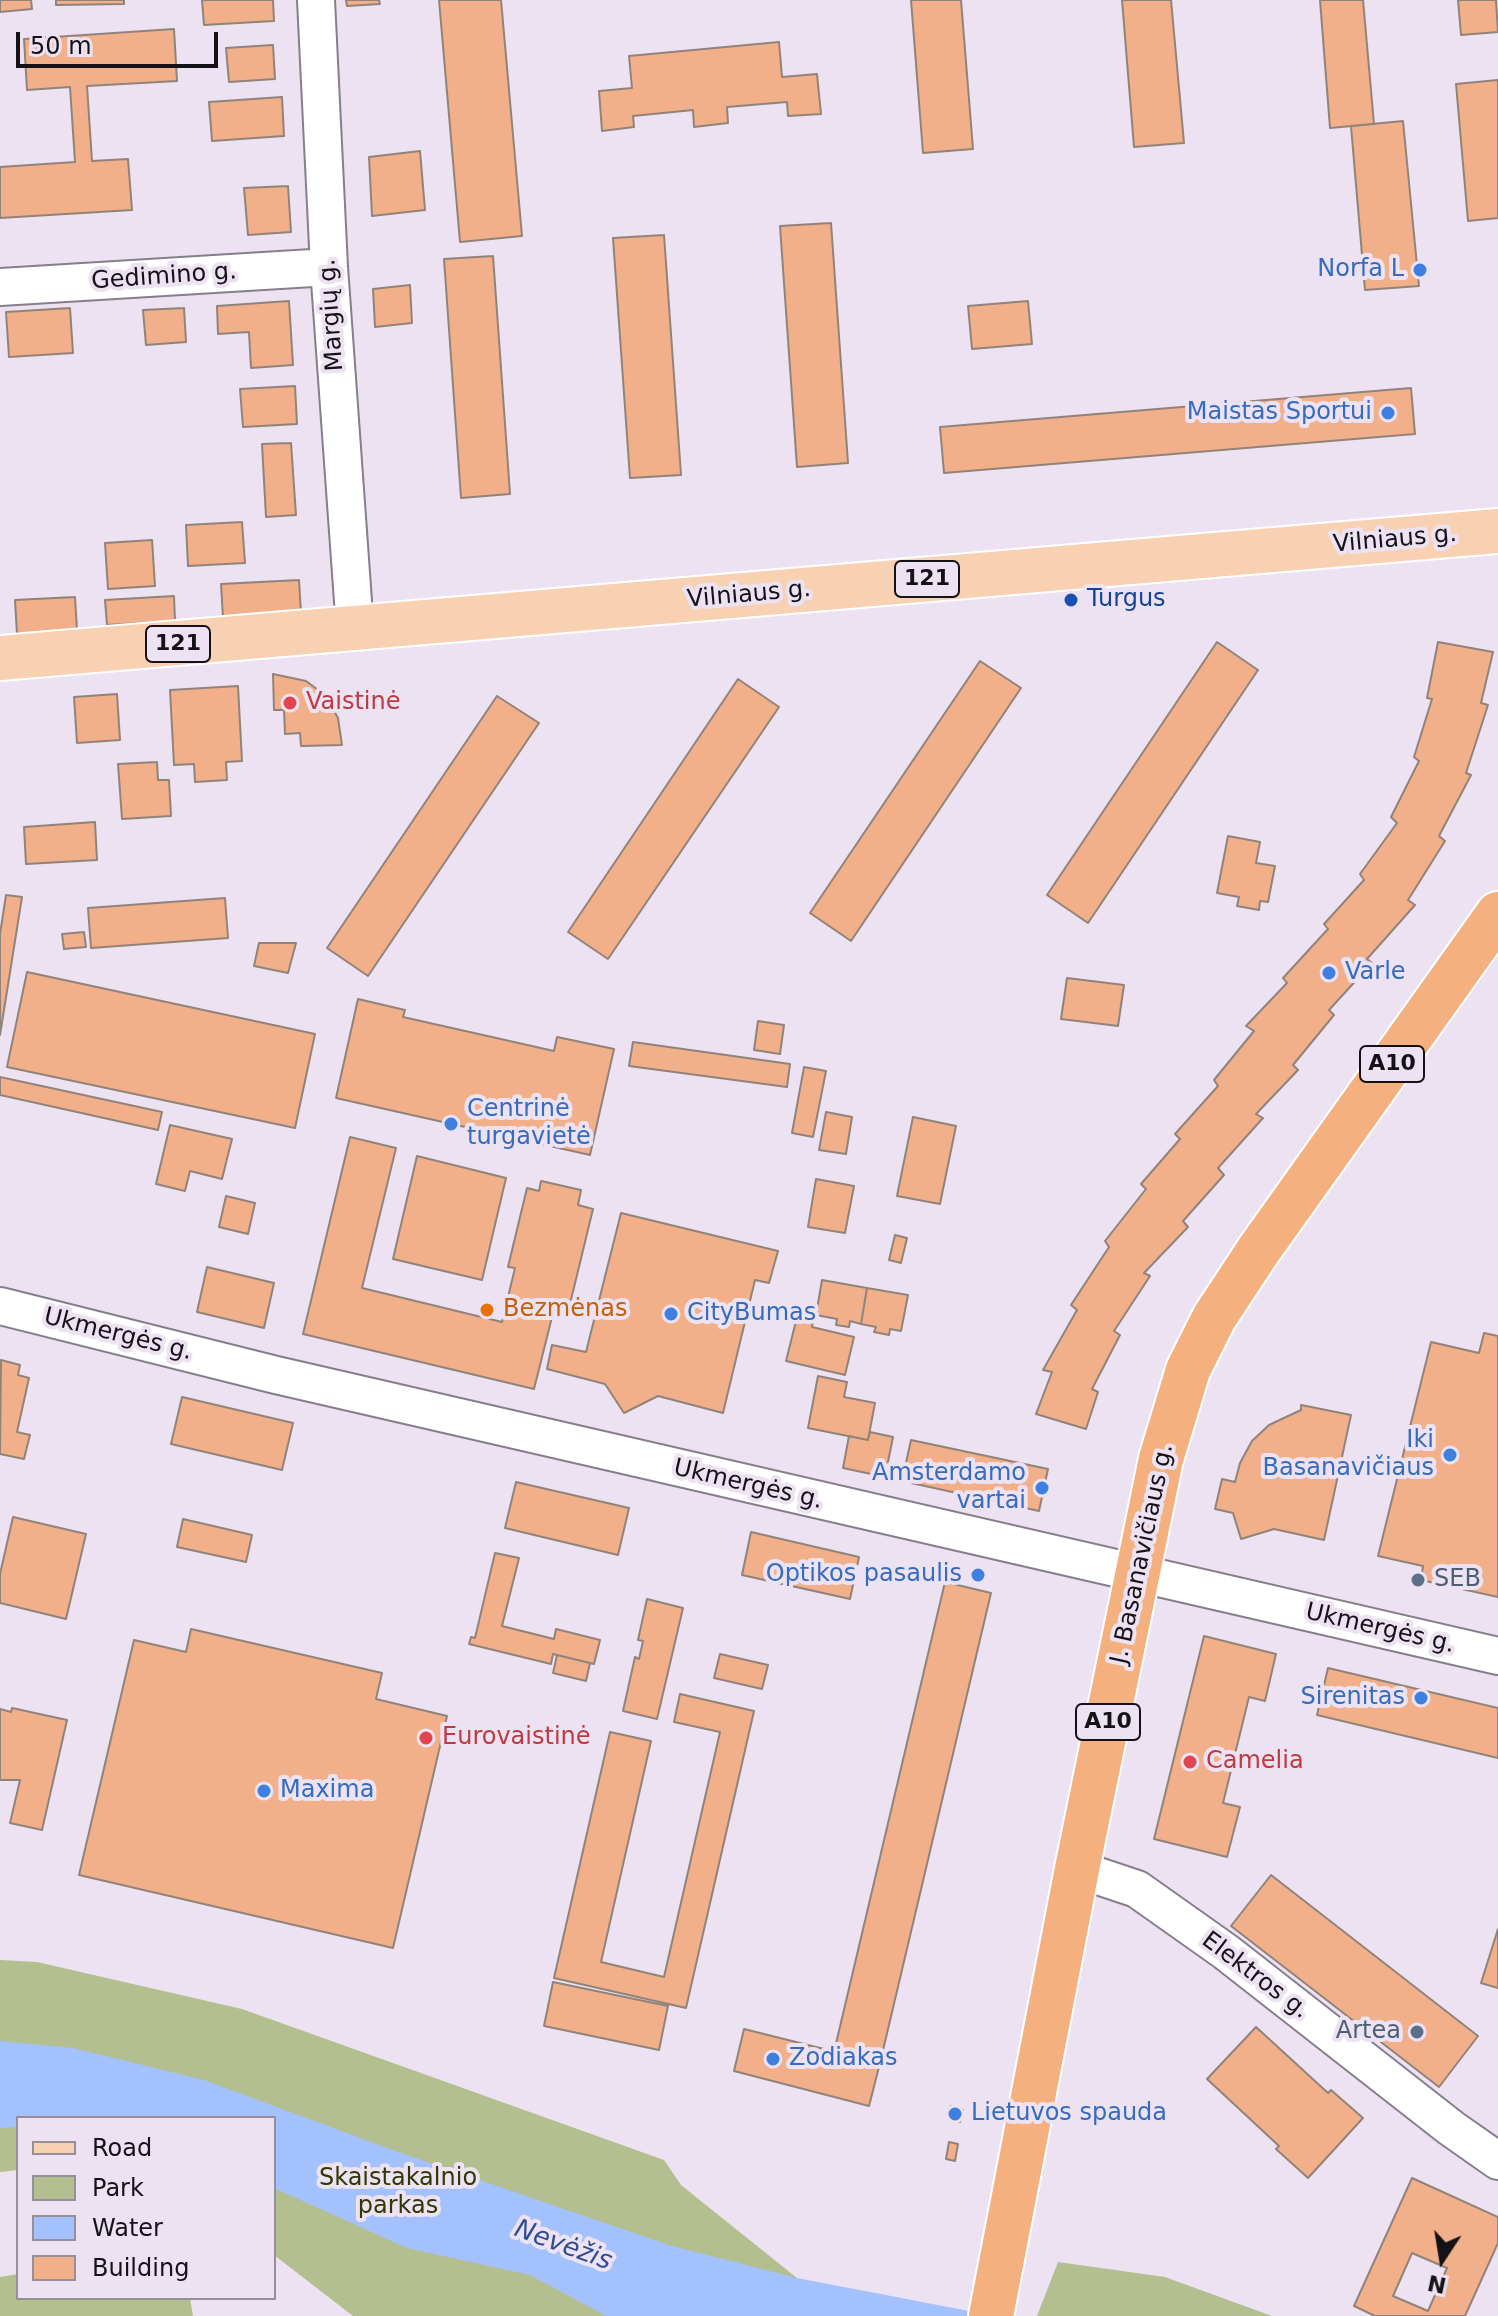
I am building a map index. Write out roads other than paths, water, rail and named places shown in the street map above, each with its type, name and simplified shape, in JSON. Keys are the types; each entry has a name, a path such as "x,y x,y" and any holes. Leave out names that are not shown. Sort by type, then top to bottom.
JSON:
{"highway":[{"name":"J. Basanavičiaus g.","path":"995,2299 1077,1869 1140,1574 1161,1459 1188,1370 1214,1318 1258,1251 1493,934"}],"main road":[{"name":"Vilniaus g.","path":"0,658 1498,531"}],"street":[{"name":"Margių g.","path":"316,0 329,267 355,629"},
{"name":"Gedimino g.","path":"0,287 329,267"},
{"name":"Ukmergės g.","path":"0,1306 276,1375 1498,1656"},
{"name":"Elektros g.","path":"1077,1869 1137,1889 1226,1952 1451,2128 1498,2161"}],"water":[{"name":"Nevėžis","path":"0,2041 73,2048 204,2080 398,2152 672,2246 797,2278 995,2316 606,2316 530,2275 407,2248 276,2189 276,2116 16,2116 16,2127 0,2128"}],"place":[{"name":"Norfa L","path":"1420,270"},
{"name":"Maistas Sportui","path":"1388,413"},
{"name":"Turgus","path":"1071,600"},
{"name":"Vaistinė","path":"290,703"},
{"name":"Varle","path":"1329,973"},
{"name":"Centrinė turgavietė","path":"451,1124"},
{"name":"Bezmėnas","path":"487,1310"},
{"name":"CityBumas","path":"671,1314"},
{"name":"Iki Basanavičiaus","path":"1450,1455"},
{"name":"Amsterdamo vartai","path":"1042,1488"},
{"name":"Optikos pasaulis","path":"978,1575"},
{"name":"SEB","path":"1418,1580"},
{"name":"Sirenitas","path":"1421,1698"},
{"name":"Eurovaistinė","path":"426,1738"},
{"name":"Camelia","path":"1190,1762"},
{"name":"Maxima","path":"264,1791"},
{"name":"Artea","path":"1417,2032"},
{"name":"Zodiakas","path":"773,2059"},
{"name":"Lietuvos spauda","path":"955,2114"}],"park label":[{"name":"Skaistakalnio parkas","path":"398,2193"}]}
